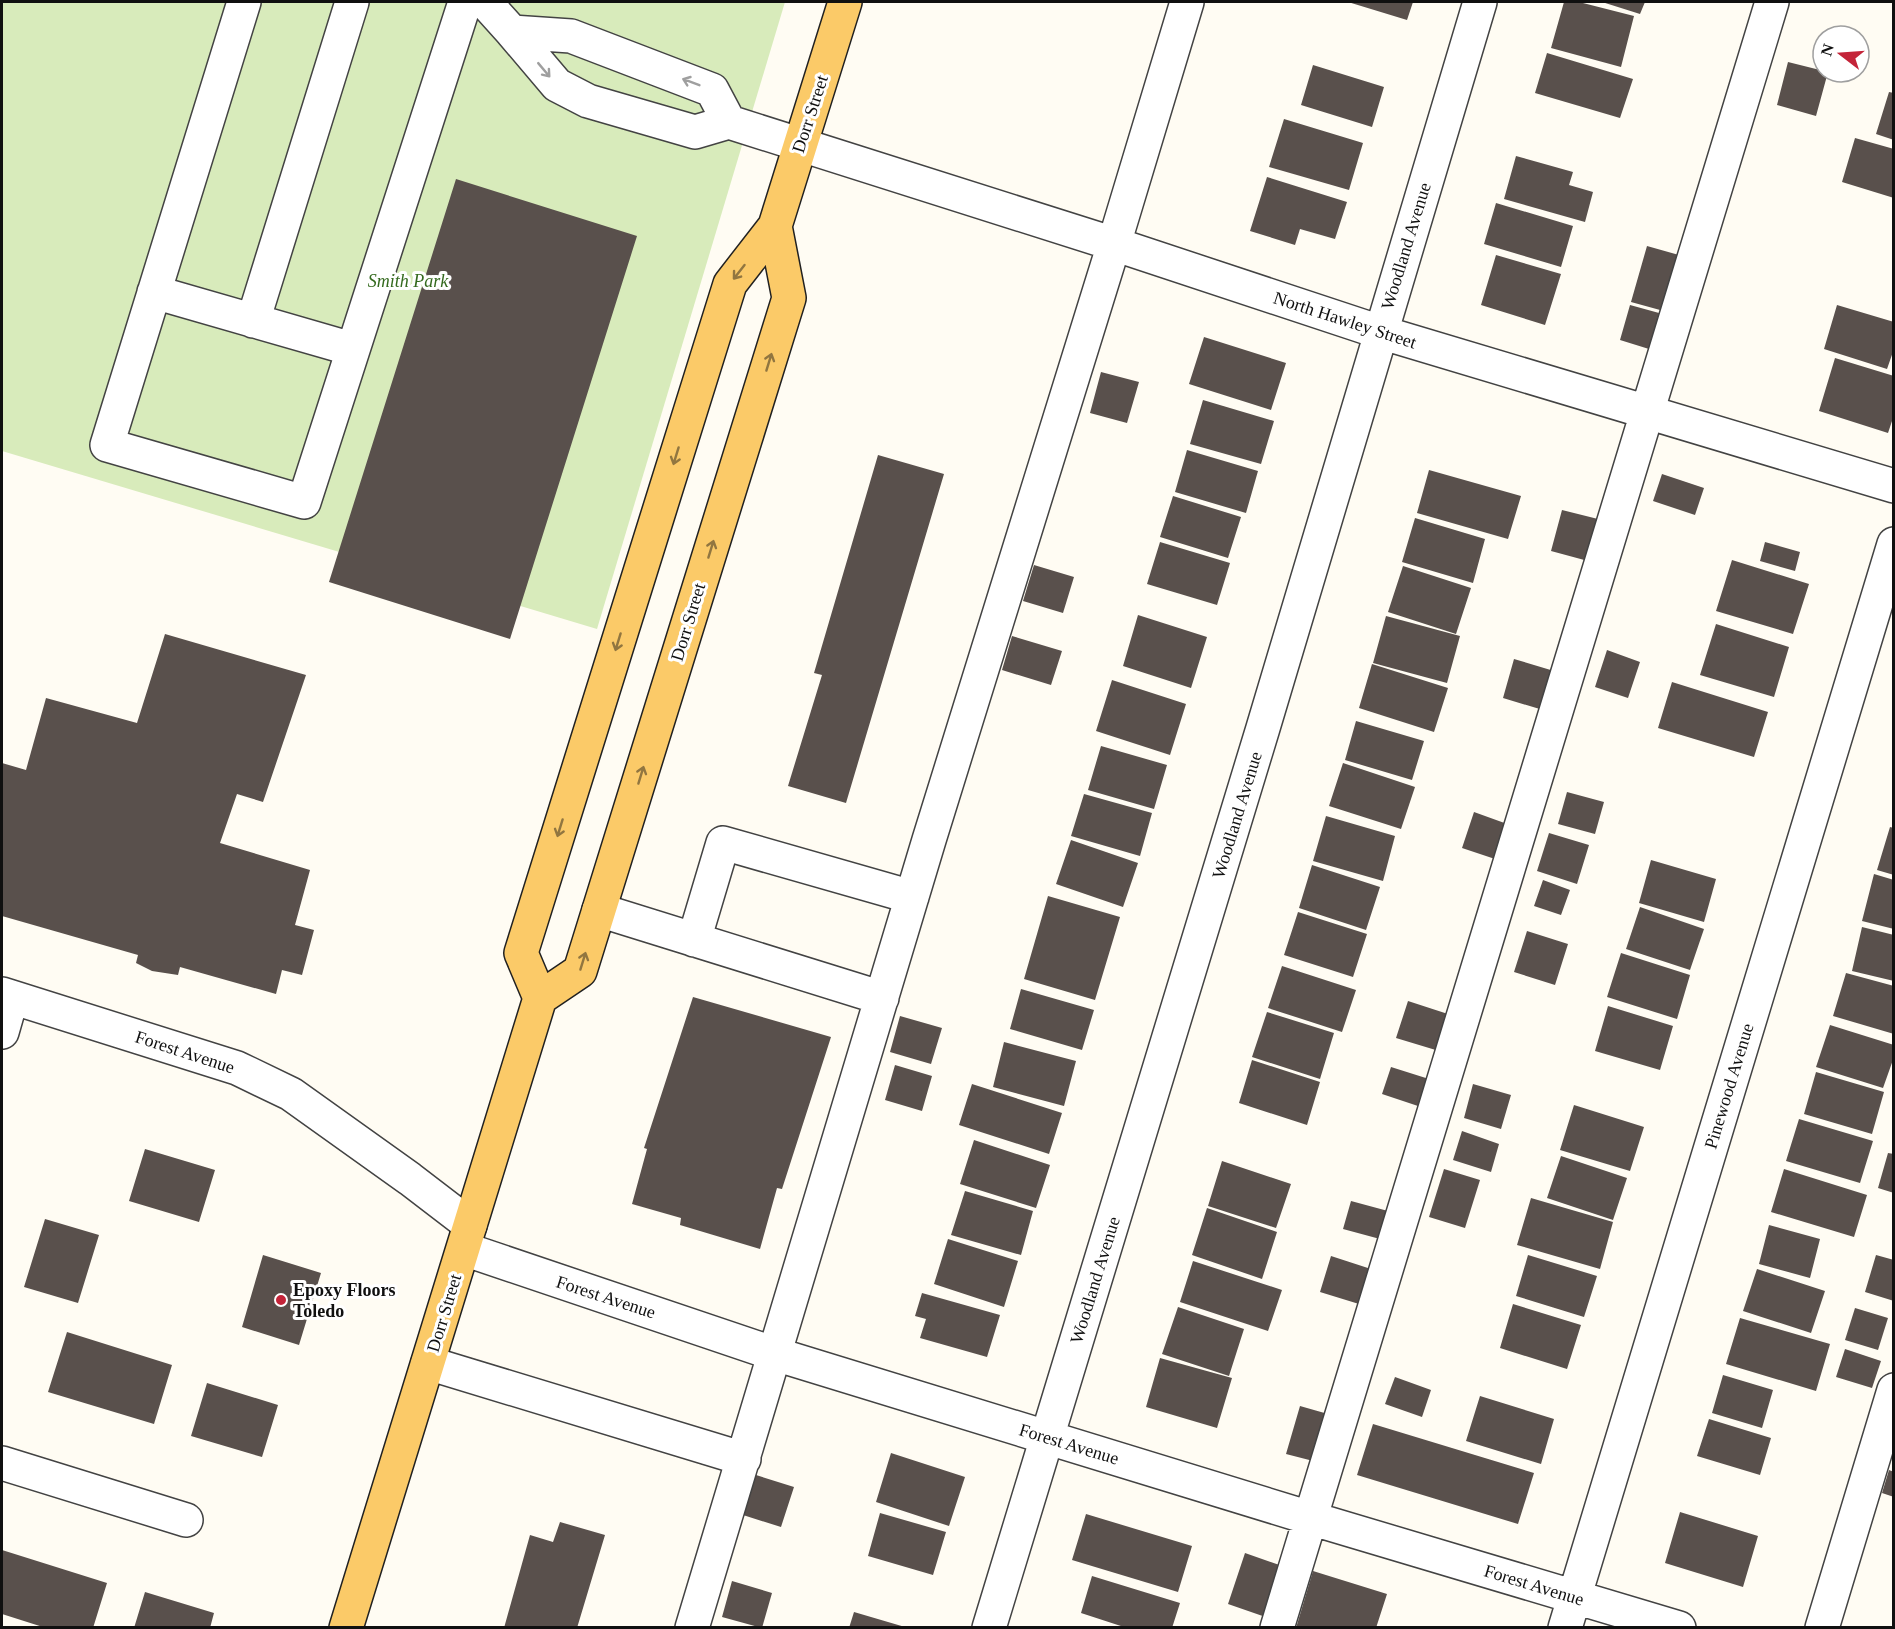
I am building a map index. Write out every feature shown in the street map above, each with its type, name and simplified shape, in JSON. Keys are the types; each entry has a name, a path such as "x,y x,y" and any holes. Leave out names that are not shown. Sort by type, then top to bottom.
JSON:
{"main road":[{"name":"Dorr Street","path":"540,998 521,953 730,284 774,226 845,2"},
{"name":"Dorr Street","path":"346,1628 540,998 580,971 789,298 774,226"}],"street":[{"path":"244,2 107,445 304,502 465,2"},
{"path":"253,321 352,2"},
{"path":"485,2 557,85 588,101 695,132 729,122 712,90 571,36 512,32"},
{"path":"692,1628 912,897 1187,2"},
{"name":"Woodland Avenue","path":"989,1628 1263,728 1480,2"},
{"path":"1277,1628 1772,2"},
{"name":"North Hawley Street","path":"729,122 1114,244 1380,332 1893,486"},
{"path":"154,291 352,350"},
{"name":"Pinewood Avenue","path":"1565,1628 1893,544"},
{"path":"694,940 723,843 912,897"},
{"path":"599,910 882,998"},
{"path":"2,1032 7,996"},
{"name":"Forest Avenue","path":"7,996 237,1068 259,1078 291,1094 410,1179 467,1237 775,1354 1678,1628"},
{"path":"428,1363 744,1459"},
{"path":"1822,1628 1893,1390"},
{"path":"2,1463 186,1520"}],"green space":[{"name":"Smith Park","path":"2,2 785,2 597,629 2,451"}],"building":[{"path":"1348,2 1413,2 1407,20"},
{"path":"1564,2 1579,2 1634,16 1621,67 1551,48"},
{"path":"1602,2 1645,2 1640,14"},
{"path":"1547,53 1633,79 1620,118 1535,93"},
{"path":"1788,62 1811,68 1811,84 1825,84 1816,116 1777,105"},
{"path":"1313,65 1384,87 1372,127 1301,105"},
{"path":"1889,92 1894,93 1894,140 1876,134"},
{"path":"1284,119 1363,143 1349,190 1269,167"},
{"path":"1855,138 1894,149 1894,198 1842,182"},
{"path":"1516,156 1573,172 1569,185 1593,192 1585,222 1504,199"},
{"path":"1267,177 1347,202 1335,239 1300,229 1295,245 1250,231"},
{"path":"456,179 637,236 510,639 329,582"},
{"path":"1496,203 1573,226 1561,267 1484,244"},
{"path":"1647,246 1686,257 1671,313 1631,302"},
{"path":"1496,255 1561,274 1545,325 1481,305"},
{"path":"1630,305 1659,313 1649,349 1620,340"},
{"path":"1837,305 1894,322 1894,349 1887,369 1824,349"},
{"path":"1204,337 1286,363 1271,410 1189,384"},
{"path":"1835,358 1894,376 1894,415 1888,433 1819,411"},
{"path":"1101,372 1139,382 1127,423 1090,413"},
{"path":"1203,400 1274,421 1261,464 1190,444"},
{"path":"1187,450 1258,471 1246,513 1175,492"},
{"path":"878,455 944,474 846,803 788,786 822,675 814,673"},
{"path":"1429,470 1521,496 1508,539 1417,513"},
{"path":"1662,474 1704,488 1695,515 1653,501"},
{"path":"1173,496 1241,517 1228,558 1160,537"},
{"path":"1562,510 1598,519 1588,561 1551,551"},
{"path":"1415,518 1485,539 1473,583 1402,562"},
{"path":"1160,542 1230,563 1217,605 1147,584"},
{"path":"1765,542 1800,552 1795,571 1760,561"},
{"path":"1732,560 1809,584 1793,634 1716,611"},
{"path":"1034,565 1074,577 1063,613 1023,601"},
{"path":"1403,566 1471,588 1456,634 1388,612"},
{"path":"1138,615 1207,637 1191,688 1123,666"},
{"path":"1386,616 1460,636 1447,683 1373,663"},
{"path":"1716,624 1789,647 1774,697 1700,675"},
{"path":"165,634 306,675 263,802 237,794 220,843 310,870 295,925 314,930 302,975 282,970 276,994 180,967 178,975 152,971 136,963 138,955 2,916 2,763 26,770 46,698 137,723"},
{"path":"1012,636 1062,651 1051,685 1002,670"},
{"path":"1607,650 1640,662 1628,698 1595,687"},
{"path":"1514,659 1554,671 1543,710 1503,698"},
{"path":"1372,664 1448,688 1434,732 1359,708"},
{"path":"1112,680 1186,704 1170,755 1096,731"},
{"path":"1672,682 1768,712 1754,757 1658,728"},
{"path":"1356,721 1424,741 1412,780 1345,760"},
{"path":"1101,746 1167,765 1154,809 1088,790"},
{"path":"1343,763 1415,787 1401,829 1329,806"},
{"path":"1567,792 1604,802 1595,834 1558,824"},
{"path":"1084,794 1152,813 1140,856 1071,836"},
{"path":"1474,812 1510,825 1498,860 1462,848"},
{"path":"1326,816 1395,836 1383,881 1313,861"},
{"path":"1890,827 1894,828 1894,875 1877,870"},
{"path":"1549,833 1589,845 1577,884 1537,871"},
{"path":"1071,840 1138,863 1123,907 1056,884"},
{"path":"1651,860 1716,879 1704,922 1639,903"},
{"path":"1312,865 1380,887 1366,930 1299,908"},
{"path":"1874,874 1894,880 1894,929 1862,921"},
{"path":"1543,880 1570,890 1561,915 1534,906"},
{"path":"1048,896 1120,917 1095,1000 1024,979"},
{"path":"1640,907 1704,929 1690,970 1626,949"},
{"path":"1298,912 1367,934 1353,977 1284,955"},
{"path":"1862,927 1894,935 1894,981 1852,971"},
{"path":"1527,931 1568,944 1555,985 1514,972"},
{"path":"1621,953 1690,975 1677,1019 1607,997"},
{"path":"1282,966 1356,990 1342,1032 1268,1008"},
{"path":"1846,973 1894,986 1894,1034 1833,1016"},
{"path":"1021,989 1094,1010 1082,1050 1010,1029"},
{"path":"693,997 831,1037 782,1189 777,1188 760,1249 680,1225 681,1218 632,1204 647,1149 644,1148"},
{"path":"1408,1001 1451,1015 1439,1051 1396,1038"},
{"path":"1608,1006 1673,1026 1660,1070 1595,1051"},
{"path":"1267,1012 1334,1033 1320,1079 1252,1057"},
{"path":"900,1016 942,1028 931,1064 890,1052"},
{"path":"1830,1025 1894,1045 1894,1057 1883,1088 1816,1067"},
{"path":"1004,1042 1076,1061 1064,1106 993,1087"},
{"path":"1252,1060 1320,1082 1307,1125 1239,1103"},
{"path":"895,1065 932,1076 922,1111 885,1100"},
{"path":"1391,1067 1429,1079 1421,1107 1382,1094"},
{"path":"1816,1072 1884,1092 1872,1134 1804,1114"},
{"path":"972,1084 1062,1113 1049,1154 959,1125"},
{"path":"1473,1084 1511,1095 1501,1129 1464,1118"},
{"path":"1574,1105 1644,1127 1630,1171 1560,1150"},
{"path":"1799,1119 1873,1141 1860,1183 1786,1161"},
{"path":"1462,1131 1499,1144 1491,1172 1453,1160"},
{"path":"974,1140 1050,1165 1036,1208 960,1184"},
{"path":"145,1149 215,1170 199,1222 129,1201"},
{"path":"1888,1153 1894,1154 1894,1193 1878,1188"},
{"path":"1561,1156 1627,1178 1613,1220 1547,1198"},
{"path":"1222,1161 1291,1184 1276,1228 1208,1206"},
{"path":"1444,1169 1480,1180 1465,1228 1429,1217"},
{"path":"1784,1169 1867,1195 1854,1237 1771,1212"},
{"path":"965,1191 1033,1211 1021,1255 951,1235"},
{"path":"1531,1198 1613,1222 1600,1269 1517,1245"},
{"path":"1351,1201 1388,1211 1380,1239 1343,1229"},
{"path":"1207,1208 1277,1232 1262,1279 1192,1255"},
{"path":"45,1219 99,1235 78,1303 24,1287"},
{"path":"1769,1225 1820,1239 1810,1278 1759,1264"},
{"path":"948,1239 1018,1261 1004,1307 934,1284"},
{"name":"Epoxy Floors Toledo","path":"263,1255 321,1273 299,1345 242,1327"},
{"path":"1528,1255 1597,1276 1584,1317 1516,1296"},
{"path":"1876,1255 1894,1260 1894,1301 1865,1292"},
{"path":"1331,1256 1371,1269 1359,1304 1320,1292"},
{"path":"1193,1261 1282,1290 1268,1331 1180,1302"},
{"path":"1757,1269 1825,1291 1811,1333 1743,1311"},
{"path":"922,1293 1000,1315 987,1357 920,1338 926,1319 915,1316"},
{"path":"1513,1304 1581,1325 1567,1369 1500,1348"},
{"path":"1178,1307 1244,1329 1229,1376 1162,1354"},
{"path":"1855,1308 1888,1318 1878,1350 1845,1340"},
{"path":"1740,1318 1830,1344 1816,1391 1726,1364"},
{"path":"67,1332 172,1365 154,1424 48,1392"},
{"path":"1845,1349 1881,1361 1872,1388 1836,1377"},
{"path":"1160,1358 1232,1378 1217,1428 1146,1407"},
{"path":"1723,1375 1773,1390 1762,1428 1712,1413"},
{"path":"1395,1377 1431,1390 1422,1417 1385,1404"},
{"path":"207,1383 278,1405 262,1457 191,1436"},
{"path":"1480,1396 1554,1419 1541,1464 1466,1441"},
{"path":"1300,1406 1335,1416 1321,1463 1286,1454"},
{"path":"1709,1419 1771,1438 1760,1475 1697,1456"},
{"path":"1373,1424 1534,1473 1518,1524 1357,1475"},
{"path":"891,1453 965,1477 949,1526 876,1502"},
{"path":"1889,1470 1894,1472 1894,1497 1882,1493"},
{"path":"756,1475 794,1487 781,1527 743,1515"},
{"path":"1680,1512 1758,1536 1743,1587 1665,1563"},
{"path":"880,1513 946,1532 933,1575 868,1556"},
{"path":"1086,1514 1192,1546 1178,1592 1072,1560"},
{"path":"560,1522 605,1535 577,1628 504,1628 530,1535 553,1542"},
{"path":"2,1550 107,1583 93,1628 46,1628 2,1614"},
{"path":"1245,1553 1291,1569 1274,1620 1228,1604"},
{"path":"1313,1571 1387,1594 1376,1628 1296,1628"},
{"path":"1092,1576 1180,1603 1172,1628 1127,1628 1081,1613"},
{"path":"732,1581 772,1593 762,1628 722,1617"},
{"path":"145,1592 214,1613 210,1628 134,1628"},
{"path":"854,1612 905,1627 905,1628 849,1628"}],"place":[{"name":"Epoxy Floors Toledo","path":"281,1300"}]}
